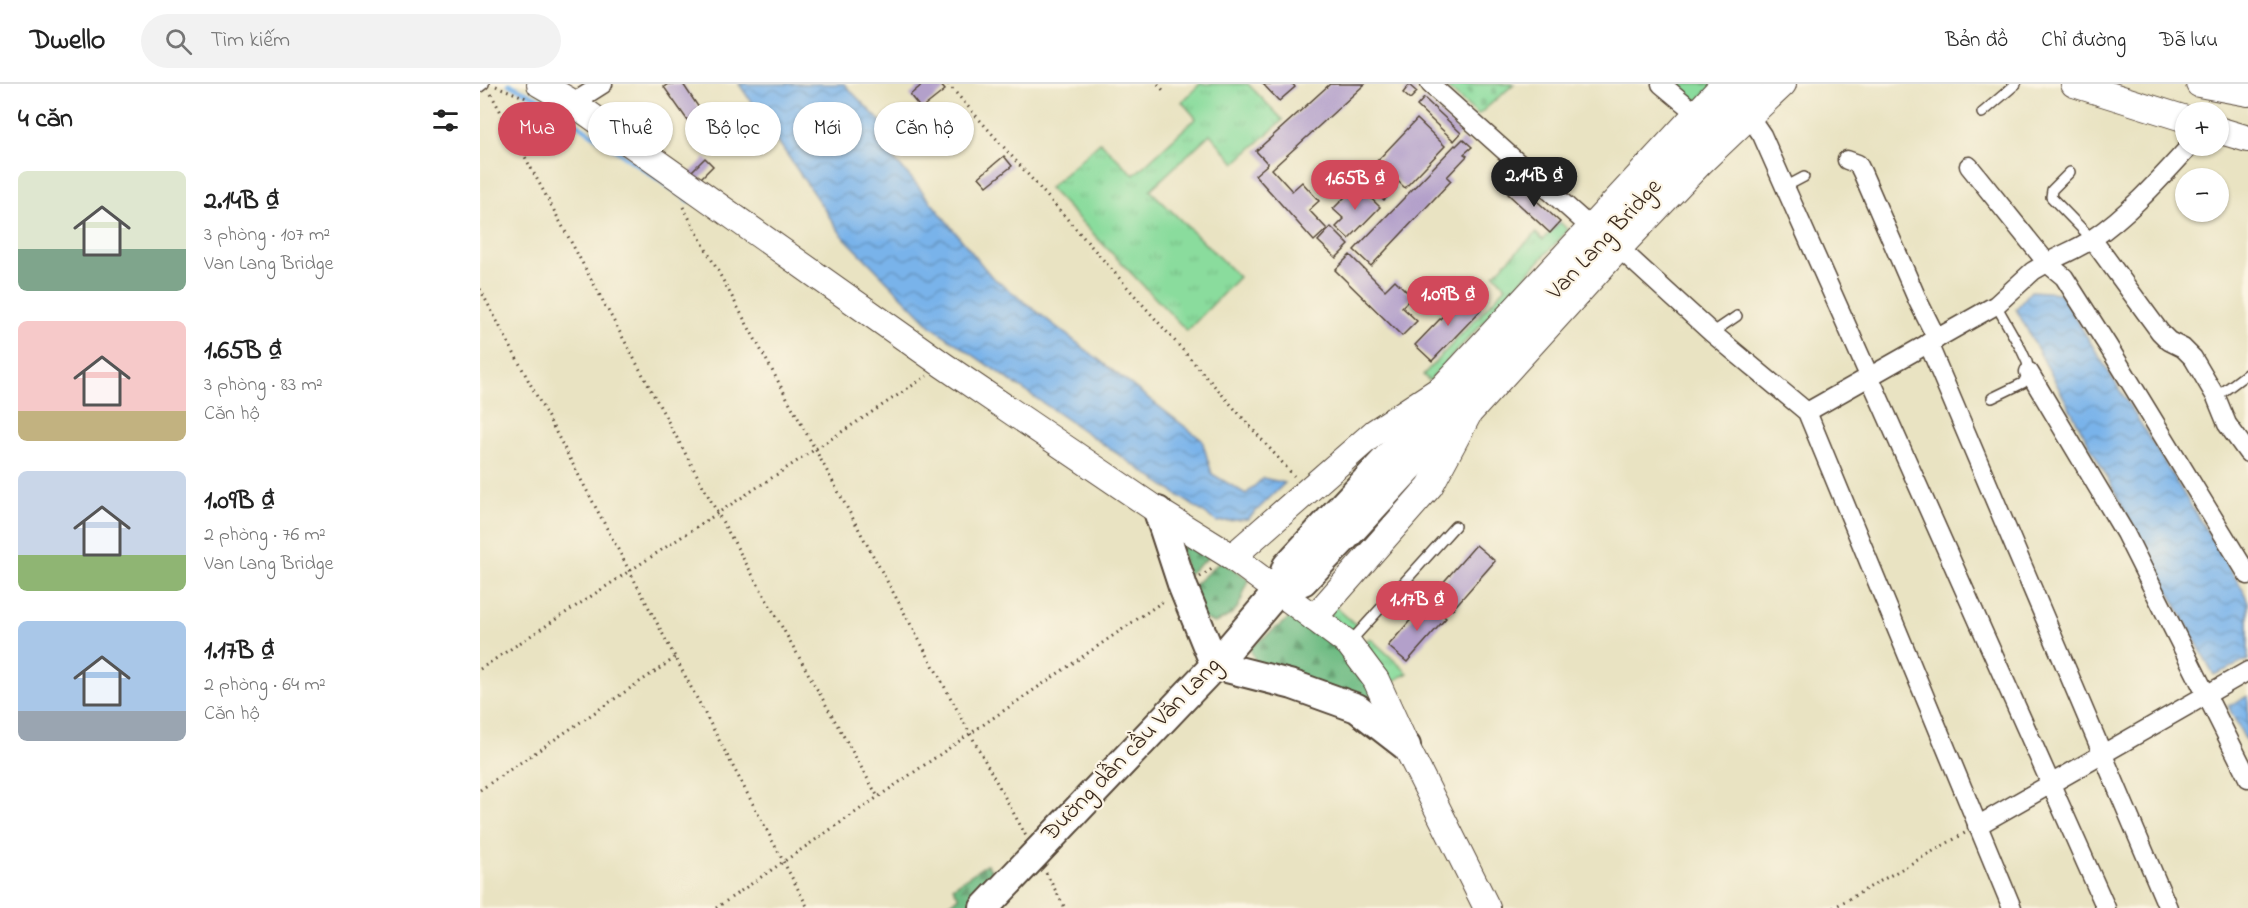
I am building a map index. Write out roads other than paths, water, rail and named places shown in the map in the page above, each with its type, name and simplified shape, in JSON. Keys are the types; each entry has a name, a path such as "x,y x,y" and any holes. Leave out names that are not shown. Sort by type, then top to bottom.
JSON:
{"main road":[{"path":"540,84 571,102"},
{"path":"1232,557 1375,432 1442,388 1724,84"},
{"name":"Van Lang Bridge","path":"1460,397 1749,84"},
{"path":"1314,618 1430,486 1469,413 1618,248 1701,162 1783,84"},
{"path":"2073,84 2175,116"},
{"path":"2199,84 2248,91"},
{"path":"2233,84 2248,91"},
{"path":"576,105 943,365 1158,511 1232,557 1349,644 1376,680 1406,746 1487,908"},
{"path":"2229,133 2248,139"},
{"path":"1278,591 1303,581 1351,531 1417,459 1460,397"},
{"path":"1278,591 1276,555 1390,433 1460,397"},
{"path":"1158,511 1183,587 1215,664 1293,685 1357,708 1406,746"},
{"name":"Đường dẫn cầu Văn Lang","path":"984,908 1215,664 1278,591"}],"street":[{"path":"575,102 603,84"},
{"path":"1430,84 1590,227"},
{"path":"1661,84 1697,114"},
{"path":"1749,116 1762,135 2106,908"},
{"path":"1807,412 1996,305 2033,271 2092,239 2157,182 2181,156"},
{"path":"1847,160 1858,164 1885,222 2168,908"},
{"path":"1969,166 2047,263 2064,277 2248,575"},
{"path":"2092,239 2160,332 2193,358 2216,397 2227,424 2248,453"},
{"path":"1618,248 1712,333 1807,412 2012,908"},
{"path":"2029,372 2125,532 2248,778"},
{"path":"1977,826 2248,671"}],"lane":[{"path":"480,87 485,84"},
{"path":"1982,113 2016,84"},
{"path":"2070,172 2052,190 2051,197 2092,239"},
{"path":"1785,187 1804,177"},
{"path":"1992,398 2024,383 2029,372 2021,348 1996,305"},
{"path":"1712,333 1737,316"},
{"path":"2216,397 2248,373"},
{"path":"1349,644 1455,526"}],"water":[{"path":"739,84 844,84 862,102 793,102 793,156 862,156 862,102 874,115 874,156 891,156 991,276 1202,440 1212,474 1246,494 1263,478 1285,483 1248,519 1217,522 932,327 841,234 781,146 781,102 751,102"},
{"path":"2031,291 2060,293 2243,590 2248,602 2248,660 2214,675 2016,309"},
{"path":"2248,696 2248,745 2228,706"}],"waterway":[{"path":"509,84 542,100 690,201"}]}
